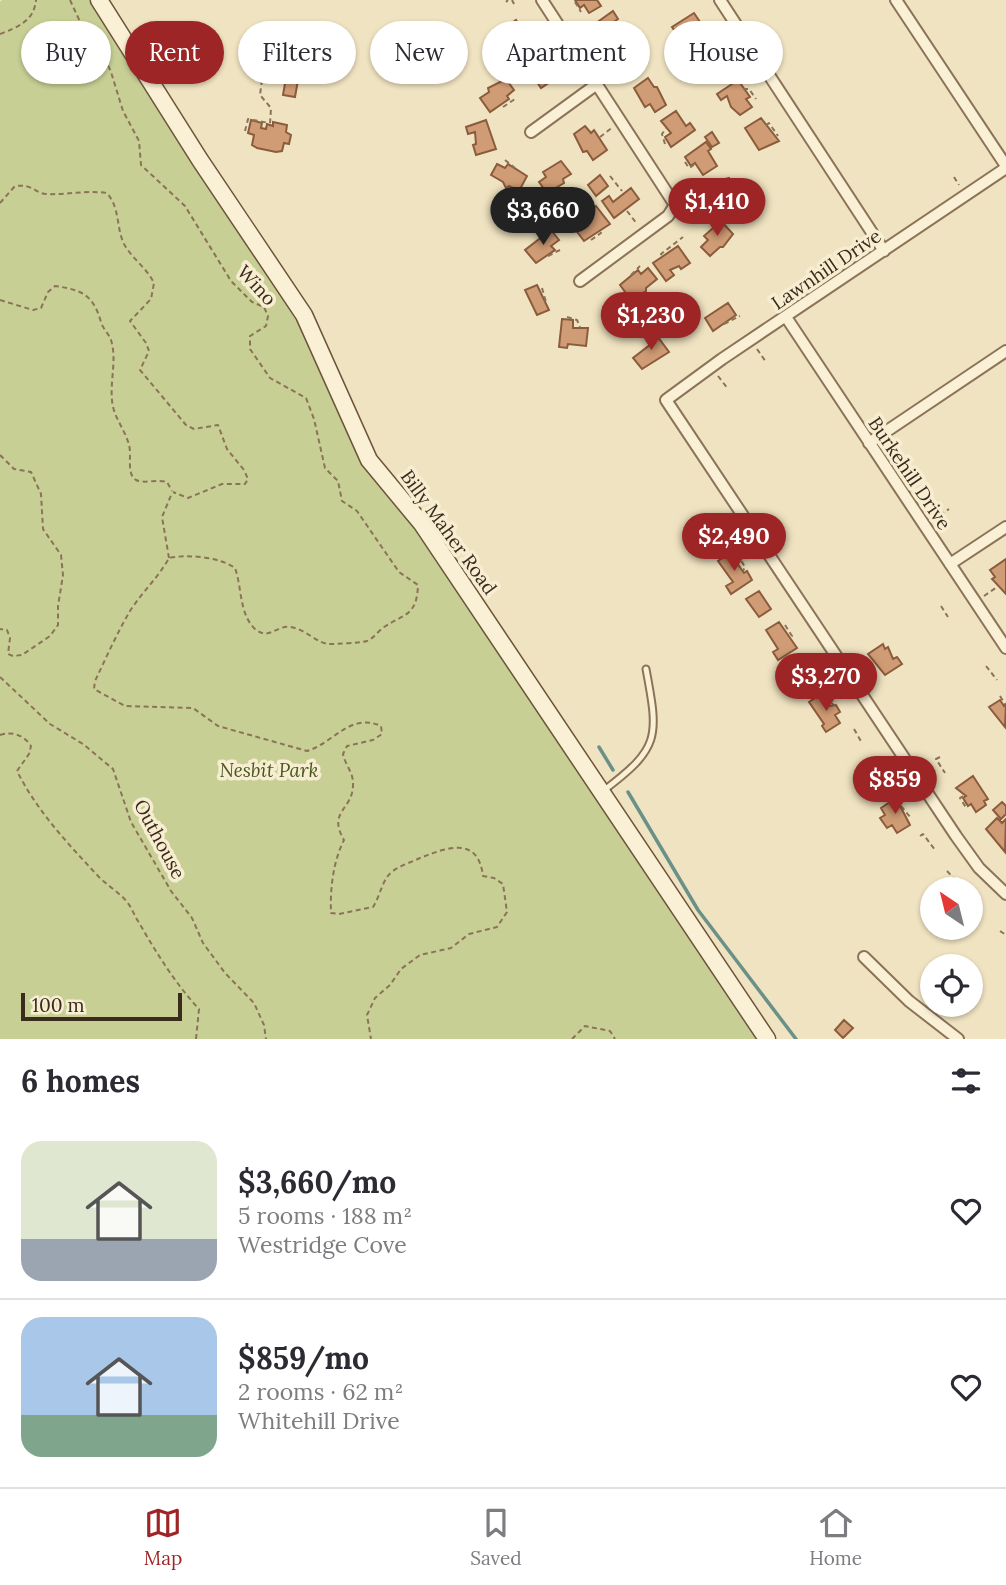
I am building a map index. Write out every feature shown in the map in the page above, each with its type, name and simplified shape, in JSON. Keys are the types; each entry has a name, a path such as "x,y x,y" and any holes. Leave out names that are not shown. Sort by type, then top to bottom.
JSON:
{"main road":[{"name":"Billy Maher Road","path":"99,0 200,160 304,315 369,460 422,524 767,1039"}],"street":[{"path":"542,0 556,21"},
{"path":"720,0 884,251"},
{"path":"896,0 1006,167"},
{"path":"531,132 597,84 675,205 668,216 580,282"},
{"name":"Lawnhill Drive","path":"1006,167 666,400 956,836 979,868 1006,894"},
{"name":"Burkehill Drive","path":"786,317 1006,648"},
{"path":"869,443 1006,351"},
{"path":"950,564 1006,527"},
{"path":"864,957 909,1001 958,1039"}],"lane":[{"path":"603,791 634,768 650,747 655,719 646,669"}],"path":[{"path":"0,34 23,25 35,9 36,0"},
{"name":"Wino","path":"70,0 82,26 102,51 123,111 139,141 141,165 185,206 231,281 251,302 264,307 268,316 266,326 250,336 250,349 270,378 306,398 314,419 325,468 338,481 342,501 357,511 399,572 418,585 418,595 409,615 384,627 368,641 329,644 300,628 285,626 273,633 264,634 247,619 235,568 227,562 178,556 169,558"},
{"path":"509,1 514,4"},
{"path":"575,2 581,12"},
{"path":"245,131 248,119 271,124 271,108 260,95 261,84"},
{"path":"743,89 749,89 756,99"},
{"path":"503,107 515,99"},
{"path":"766,125 769,123 778,136"},
{"path":"600,137 613,127"},
{"path":"665,144 662,138 666,128"},
{"path":"505,160 515,168"},
{"path":"685,162 689,168 694,165"},
{"path":"611,176 622,191"},
{"path":"954,177 961,187"},
{"path":"0,203 15,186 26,185 42,194 95,191 107,193 118,212 123,241 155,284 151,299 130,321 149,351 140,370 186,425 194,429 218,425 227,449 248,479 239,485 222,484 188,499 173,492 167,482 157,479 144,482 135,479 130,472 129,444 115,415 112,400 111,340 101,324 99,310 91,298 74,289 55,286 48,292 41,308 33,310 0,300"},
{"path":"627,211 637,224"},
{"path":"591,240 601,233 599,231"},
{"path":"662,255 683,237"},
{"path":"548,256 560,250"},
{"path":"631,275 640,266"},
{"path":"542,288 546,302"},
{"path":"609,314 603,307 615,298"},
{"path":"724,324 740,316"},
{"path":"567,317 577,320 580,327"},
{"path":"757,349 766,362"},
{"path":"718,376 728,389"},
{"path":"0,456 14,469 31,472 37,482 41,494 43,529 61,555 63,575 58,625 50,636 22,655 13,656 8,654 10,638 7,631 0,629"},
{"path":"173,492 162,517 169,558 160,575 129,613 95,681 94,689 125,706 193,708 218,726 270,743 307,751 320,748 351,724 370,721 381,726 382,734 373,740 347,746 343,754 353,777 354,788 337,817 338,830 344,840 335,864 330,897 331,913 339,914 373,907 388,875 402,866 449,847 463,848 478,855 482,862 483,876 494,878 503,884 507,912 497,927 469,934 451,948 420,955 401,969 390,985 375,998 367,1015 371,1039"},
{"path":"933,520 949,509"},
{"path":"737,554 745,567 743,571"},
{"path":"984,596 997,587"},
{"path":"941,606 948,617"},
{"path":"785,625 792,636 790,637"},
{"path":"986,667 997,680"},
{"name":"Outhouse","path":"0,677 50,724 83,744 113,769 131,822 171,891 192,918 203,943 240,991 254,1003 264,1025 265,1039"},
{"path":"827,696 834,706"},
{"path":"1000,696 1005,704"},
{"path":"854,729 862,743"},
{"path":"0,734 18,734 28,741 31,746 29,754 17,771 21,779 36,804 64,839 125,900 181,990 199,1009 196,1039"},
{"path":"940,757 936,759 945,774"},
{"path":"878,765 886,777 883,778"},
{"path":"963,796 960,798 967,809"},
{"path":"901,806 911,818"},
{"path":"920,836 923,834 935,850"},
{"path":"947,871 953,877"},
{"path":"1000,930 1006,935"},
{"path":"572,1039 585,1026 610,1031 615,1039"}],"green space":[{"name":"Nesbit Park","path":"101,0 125,38 125,84 155,84 310,328 364,451 532,674 767,1039 0,1039 0,2"}],"building":[{"path":"575,0 597,0 601,6 589,13 584,5 580,8"},
{"path":"613,11 618,19 615,21 599,21"},
{"path":"694,13 699,21 681,21"},
{"path":"650,81 657,87 666,105 655,112 650,104 645,107 634,88 640,84 650,84"},
{"path":"285,84 297,84 295,97 283,95"},
{"path":"496,84 510,84 514,90 507,96 509,99 490,112 480,98 489,92 488,88"},
{"path":"732,84 741,84 750,97 746,99 752,107 740,115 731,107 727,96 721,100 717,94"},
{"path":"676,111 686,126 690,123 695,130 671,147 665,137 671,133 661,121"},
{"path":"761,118 779,141 759,150 745,128"},
{"path":"251,120 262,123 261,128 266,129 267,124 273,126 273,122 287,125 286,132 291,135 289,144 284,143 282,151 276,152 252,145 254,135 248,133"},
{"path":"486,120 496,149 476,155 473,145 476,144 475,132 468,134 466,127"},
{"path":"585,126 591,133 594,130 607,150 593,160 587,151 583,152 574,134"},
{"path":"712,132 719,143 712,147 705,137"},
{"path":"706,142 717,166 703,175 695,163 691,166 685,157"},
{"path":"561,161 571,174 563,179 564,183 547,193 539,182 546,177 543,172"},
{"path":"497,164 505,168 508,164 527,176 519,191 509,186 506,188 503,182 491,175"},
{"path":"600,175 608,186 596,196 588,185"},
{"path":"729,178 738,208 726,212 723,203 718,204 714,182"},
{"path":"631,188 639,199 614,218 602,201 609,196 613,202"},
{"path":"596,206 610,224 584,241 575,229 585,218 587,221 592,217 589,212"},
{"path":"721,221 733,234 723,247 710,256 701,247 708,240 704,236"},
{"path":"551,230 559,240 551,246 555,250 536,263 525,250"},
{"path":"678,246 690,263 681,269 679,266 670,270 674,275 666,281 653,263"},
{"path":"648,268 657,279 646,291 631,300 620,285 638,270 641,274"},
{"path":"537,285 549,310 537,315 525,290"},
{"path":"621,295 636,316 613,333 604,321 617,311 611,302"},
{"path":"728,303 736,315 713,331 705,318"},
{"path":"562,319 573,320 573,328 588,328 586,346 568,344 567,348 559,347"},
{"path":"655,333 669,352 642,369 633,358 651,344 647,339"},
{"path":"730,553 752,580 731,594 726,586 733,582 718,561"},
{"path":"1006,559 1006,594 992,579 995,577 990,570"},
{"path":"759,591 771,609 759,617 746,599"},
{"path":"779,622 797,648 778,660 773,652 778,649 766,630"},
{"path":"883,644 885,649 888,647 893,659 897,657 902,664 885,675 868,654"},
{"path":"821,694 829,706 836,705 840,712 835,715 840,723 826,732 822,726 824,724 809,702"},
{"path":"1000,700 1004,706 1006,704 1005,727 989,707"},
{"path":"973,776 988,799 984,801 986,805 976,812 963,798 966,796 956,788"},
{"path":"896,798 910,825 897,833 892,825 887,828 880,818 885,815 881,808"},
{"path":"1002,802 1006,806 1006,814 1001,819 993,810"},
{"path":"997,818 1002,823 1006,819 1005,852 986,829"},
{"path":"844,1020 853,1028 843,1038 835,1030"}],"waterway":[{"path":"599,747 613,770"},
{"path":"628,792 698,910 796,1039"}]}
